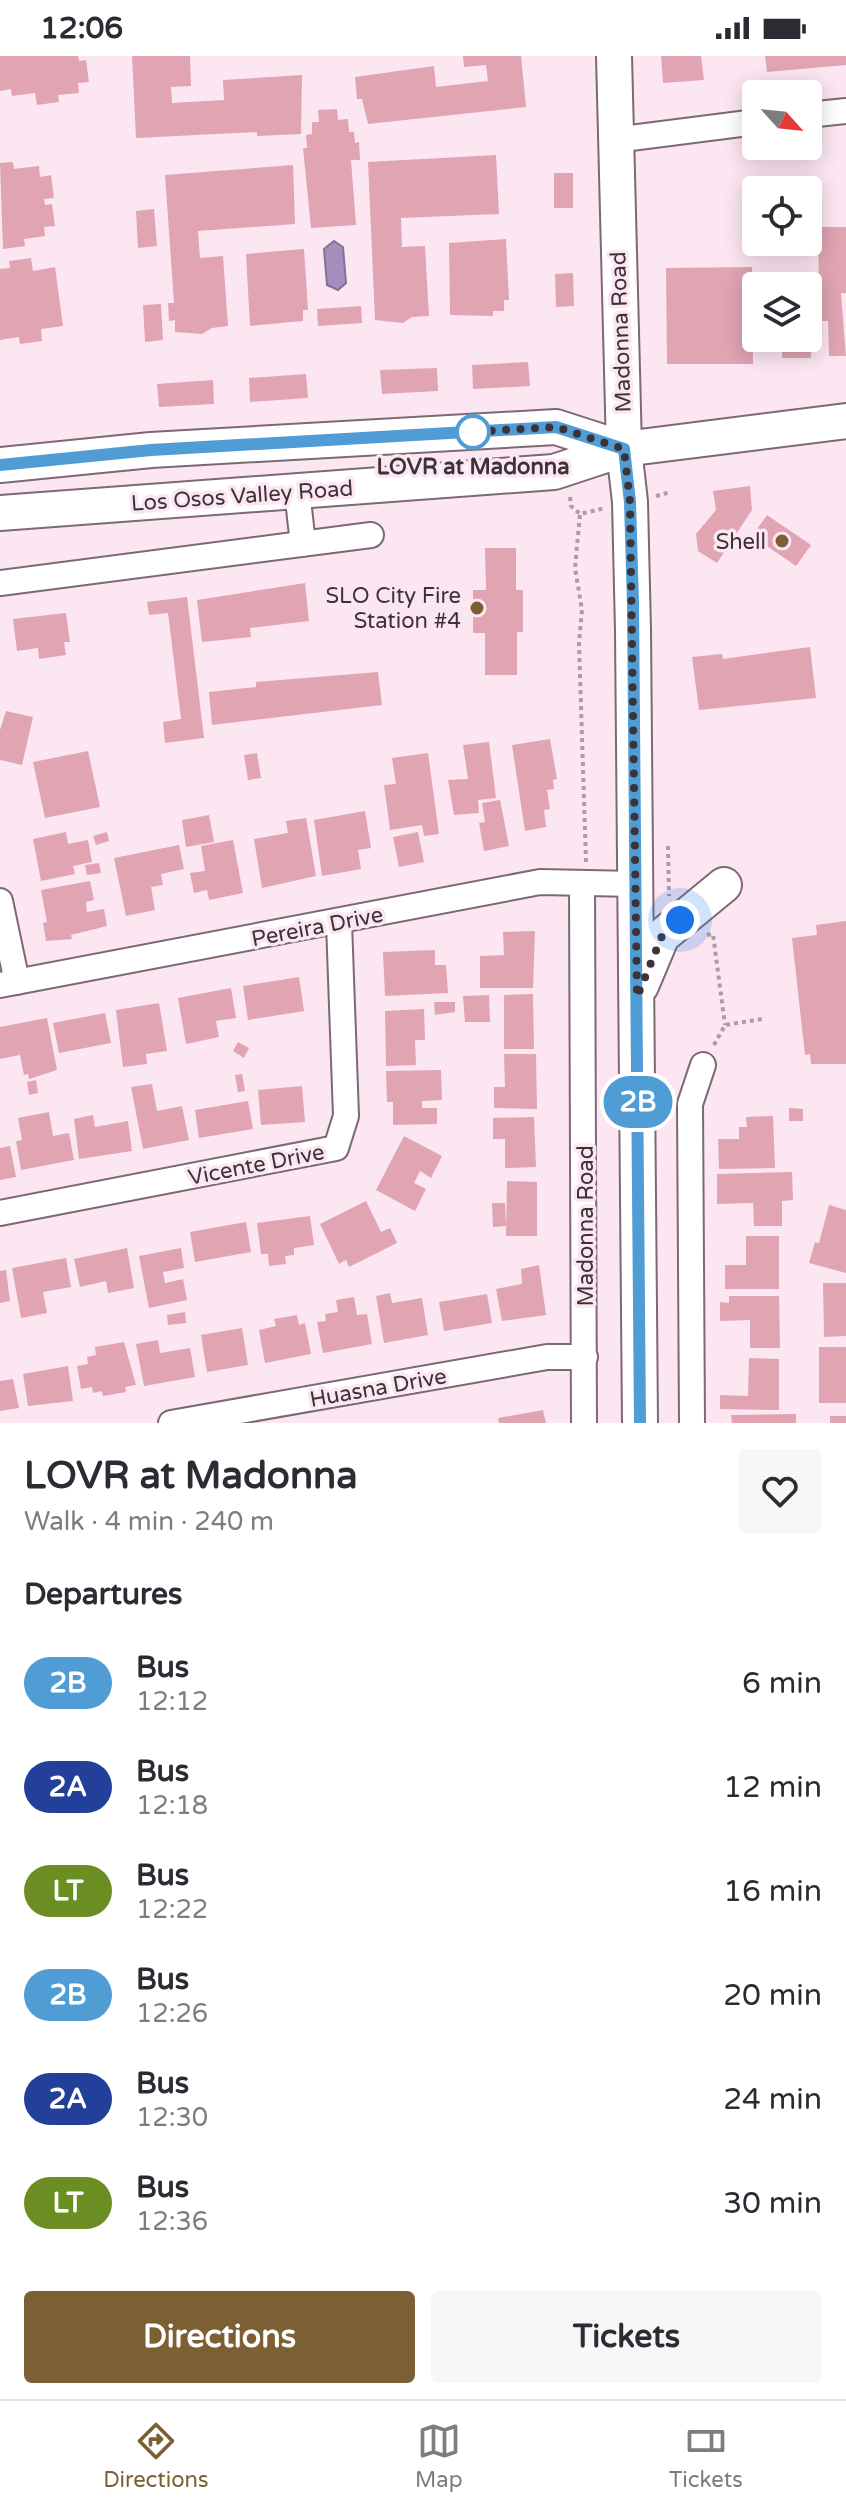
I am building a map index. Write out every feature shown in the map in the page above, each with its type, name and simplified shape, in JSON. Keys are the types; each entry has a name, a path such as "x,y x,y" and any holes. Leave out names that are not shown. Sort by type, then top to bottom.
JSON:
{"main road":[{"name":"Madonna Road","path":"614,56 624,449 631,516 640,1423"},
{"name":"Los Osos Valley Road","path":"0,513 554,472 624,449 846,421"},
{"name":"Los Osos Valley Road","path":"0,465 151,450 556,427 624,449"},
{"path":"637,997 662,936 724,885"}],"street":[{"path":"822,114 846,111"},
{"path":"615,140 742,124"},
{"path":"297,491 303,544"},
{"path":"0,583 371,535"},
{"name":"Pereira Drive","path":"8,983 339,923 540,882 635,884"},
{"name":"Madonna Road","path":"582,884 584,1423"},
{"path":"0,901 8,983"},
{"name":"Vicente Drive","path":"0,1213 336,1148 346,1116 339,923"},
{"path":"692,1423 690,1104 703,1065"},
{"name":"Huasna Drive","path":"171,1423 547,1357 585,1357"}],"path":[{"path":"571,506 580,514"},
{"path":"580,514 589,511"},
{"path":"580,514 575,568 582,610 579,643 587,857 582,884"},
{"path":"703,1065 725,1025 762,1019"}],"shaded area":[{"path":"334,241 343,247 346,283 338,290 327,285 324,249"}],"building":[{"path":"0,56 78,56 79,61 86,60 89,82 78,83 79,93 58,95 59,102 37,105 35,93 12,96 11,89 0,91"},
{"path":"132,56 190,56 191,86 171,87 172,103 224,100 223,80 302,75 301,134 257,136 257,132 136,138"},
{"path":"463,56 521,56 526,107 368,124 362,99 357,99 355,77 434,66 436,87 488,81 486,65 464,67"},
{"path":"661,56 701,56 704,80 663,83"},
{"path":"765,56 846,56 846,65 767,72"},
{"path":"337,109 338,120 348,119 349,132 354,132 355,143 359,142 360,160 351,160 356,225 311,228 303,148 307,148 306,135 312,134 312,122 319,122 318,110"},
{"path":"496,155 499,214 401,218 402,247 425,246 429,316 412,317 403,323 375,320 368,162"},
{"path":"13,162 14,169 39,166 40,177 51,175 54,198 44,199 45,205 52,204 55,226 44,227 45,236 24,239 25,246 3,249 0,163"},
{"path":"293,165 295,224 198,231 200,258 223,256 228,326 212,328 202,334 175,332 175,320 169,321 168,303 174,303 165,175"},
{"path":"554,173 573,173 573,208 554,208"},
{"path":"154,209 157,246 138,248 136,211"},
{"path":"822,227 846,227 846,293 841,293 846,356 829,356 828,321 822,321 822,272 819,272"},
{"path":"506,239 509,300 504,300 504,311 493,311 493,316 450,315 449,243"},
{"path":"304,249 308,310 303,310 303,321 250,326 246,254"},
{"path":"31,258 33,271 55,267 63,326 41,329 42,341 20,344 19,337 0,340 0,269 10,268 9,261"},
{"path":"752,267 752,272 742,272 742,352 753,352 753,364 667,364 666,268"},
{"path":"573,273 574,306 556,307 555,274"},
{"path":"161,304 163,340 145,342 143,305"},
{"path":"361,306 362,323 318,326 317,309"},
{"path":"782,352 811,352 811,358 782,358"},
{"path":"528,362 530,386 473,389 472,365"},
{"path":"437,368 438,391 382,394 380,370"},
{"path":"306,374 308,398 250,402 249,378"},
{"path":"213,380 214,404 159,407 157,384"},
{"path":"750,486 752,510 717,563 698,551 696,534 716,510 713,491"},
{"name":"Shell","path":"767,515 811,545 796,566 752,536"},
{"path":"485,548 516,548 516,590 523,590 523,632 517,632 517,675 485,675 485,633 473,633 473,590 486,590"},
{"path":"305,583 309,621 250,628 251,637 202,642 197,600"},
{"path":"187,597 204,738 165,743 163,722 181,719 168,613 149,615 147,602"},
{"path":"66,613 70,642 64,642 66,655 39,659 38,648 17,651 13,619"},
{"path":"810,647 816,698 699,710 692,657 722,654 723,659"},
{"path":"378,672 382,705 212,725 209,692 256,687 256,682"},
{"path":"6,711 33,717 22,765 0,760 0,730"},
{"path":"550,739 557,779 553,780 554,789 547,790 550,809 544,810 546,827 525,831 512,745"},
{"path":"489,742 496,798 478,800 479,813 454,815 448,780 468,779 463,745"},
{"path":"88,751 100,807 45,818 33,762"},
{"path":"257,753 261,778 248,780 244,755"},
{"path":"428,753 439,834 424,836 422,825 390,830 384,785 396,784 392,758"},
{"path":"500,800 509,846 484,851 479,823 485,822 482,803"},
{"path":"365,811 371,848 358,850 361,869 322,876 314,820"},
{"path":"209,815 214,842 186,847 182,820"},
{"path":"306,818 316,876 262,888 254,839 288,833 286,821"},
{"path":"66,832 68,844 88,840 92,862 73,866 75,874 41,881 33,839"},
{"path":"107,832 109,841 96,845 93,836"},
{"path":"418,832 424,862 399,867 393,837"},
{"path":"233,840 243,893 209,900 207,890 194,893 190,873 205,871 201,846"},
{"path":"179,845 184,869 161,874 163,885 151,887 155,910 126,916 114,858"},
{"path":"99,863 101,873 87,875 85,865"},
{"path":"90,881 94,900 86,902 87,912 104,909 107,926 71,935 72,939 46,941 43,923 47,922 41,890"},
{"path":"846,921 846,1064 811,1064 810,1054 805,1055 792,938 817,935 816,925"},
{"path":"535,931 533,988 480,988 480,956 504,955 503,932"},
{"path":"435,950 435,965 446,965 448,993 385,996 383,952"},
{"path":"299,977 304,1011 248,1020 243,986"},
{"path":"231,988 236,1018 216,1021 219,1037 186,1044 178,998"},
{"path":"533,994 534,1049 504,1049 504,995"},
{"path":"489,995 490,1022 465,1022 463,996"},
{"path":"434,1002 455,1002 455,1012 435,1015"},
{"path":"159,1003 167,1051 146,1054 147,1064 123,1067 116,1010"},
{"path":"424,1009 425,1040 415,1040 416,1065 386,1066 385,1011"},
{"path":"105,1013 111,1043 59,1053 53,1023"},
{"path":"47,1018 57,1070 29,1079 28,1074 24,1075 20,1055 0,1059 0,1027"},
{"path":"238,1042 249,1048 244,1058 233,1051"},
{"path":"504,1054 536,1054 537,1109 494,1108 494,1087 505,1087"},
{"path":"441,1070 442,1100 422,1101 422,1108 437,1108 437,1124 393,1125 393,1102 387,1102 386,1071"},
{"path":"242,1074 245,1091 238,1092 235,1075"},
{"path":"36,1080 38,1093 29,1095 27,1082"},
{"path":"152,1084 157,1111 182,1106 189,1140 143,1149 131,1087"},
{"path":"302,1086 305,1122 261,1125 258,1090"},
{"path":"248,1101 253,1129 199,1138 195,1110"},
{"path":"789,1108 803,1109 803,1121 789,1121"},
{"path":"49,1112 53,1136 69,1133 74,1160 21,1170 16,1141 22,1140 18,1118"},
{"path":"93,1115 95,1127 128,1121 132,1151 79,1159 74,1119"},
{"path":"773,1116 775,1168 719,1169 718,1139 739,1139 739,1127 747,1127 746,1117"},
{"path":"534,1117 536,1167 505,1168 505,1139 493,1139 493,1118"},
{"path":"404,1136 442,1156 431,1178 420,1171 414,1183 426,1189 415,1211 376,1190"},
{"path":"10,1146 16,1177 0,1180 0,1148"},
{"path":"792,1172 793,1200 782,1201 782,1226 754,1226 753,1203 717,1204 717,1174"},
{"path":"507,1181 537,1182 537,1236 506,1236"},
{"path":"366,1201 381,1232 390,1228 397,1243 349,1267 346,1260 339,1264 320,1224"},
{"path":"492,1203 505,1203 506,1226 493,1227"},
{"path":"829,1205 846,1210 846,1273 809,1263 815,1242 819,1243"},
{"path":"310,1216 314,1245 294,1248 294,1255 285,1256 286,1264 269,1266 268,1254 261,1254 257,1223"},
{"path":"246,1222 251,1252 195,1262 190,1232"},
{"path":"746,1236 779,1236 779,1289 725,1289 725,1265 746,1265"},
{"path":"127,1248 134,1288 108,1293 106,1281 80,1287 74,1259"},
{"path":"181,1248 184,1268 163,1272 165,1283 183,1279 187,1300 149,1308 139,1256"},
{"path":"66,1258 71,1287 43,1292 47,1313 21,1318 12,1268"},
{"path":"539,1265 546,1315 502,1321 496,1289 522,1284 521,1269"},
{"path":"6,1270 10,1301 0,1303 0,1271"},
{"path":"823,1283 846,1283 846,1336 824,1337"},
{"path":"390,1293 392,1303 422,1298 428,1335 384,1343 376,1296"},
{"path":"487,1294 492,1323 444,1331 439,1302"},
{"path":"729,1296 779,1296 780,1348 750,1348 750,1320 720,1321 720,1302 729,1303"},
{"path":"354,1297 357,1315 367,1314 372,1344 323,1353 317,1322 326,1321 325,1314 338,1312 336,1300"},
{"path":"185,1312 186,1323 168,1325 167,1315"},
{"path":"297,1315 299,1325 305,1323 311,1354 265,1363 259,1330 276,1326 274,1319"},
{"path":"242,1328 248,1365 207,1372 201,1335"},
{"path":"158,1340 160,1353 190,1348 195,1377 144,1386 136,1344"},
{"path":"124,1342 136,1385 125,1387 126,1392 103,1396 102,1391 93,1393 92,1387 81,1389 77,1366 88,1364 87,1357 96,1355 95,1347"},
{"path":"819,1347 846,1347 846,1403 819,1403"},
{"path":"749,1358 779,1359 779,1410 720,1409 720,1395 748,1396"},
{"path":"68,1366 73,1401 28,1406 23,1374"},
{"path":"13,1379 19,1408 0,1411 0,1381"},
{"path":"543,1410 546,1423 499,1423 498,1418"},
{"path":"796,1414 796,1423 732,1423 731,1415"},
{"path":"830,1416 846,1416 846,1423 830,1423"}],"bus line":[{"name":"2B","path":"0,465 151,450 556,427 624,449 630,502 633,604 640,1423"}],"place":[{"name":"LOVR at Madonna","path":"473,432"},
{"name":"Shell","path":"782,541"},
{"name":"SLO City Fire Station #4","path":"477,608"}],"route":[{"path":"473,432 468,432 556,427 624,449 630,502 637,997 662,936 680,920"}]}
